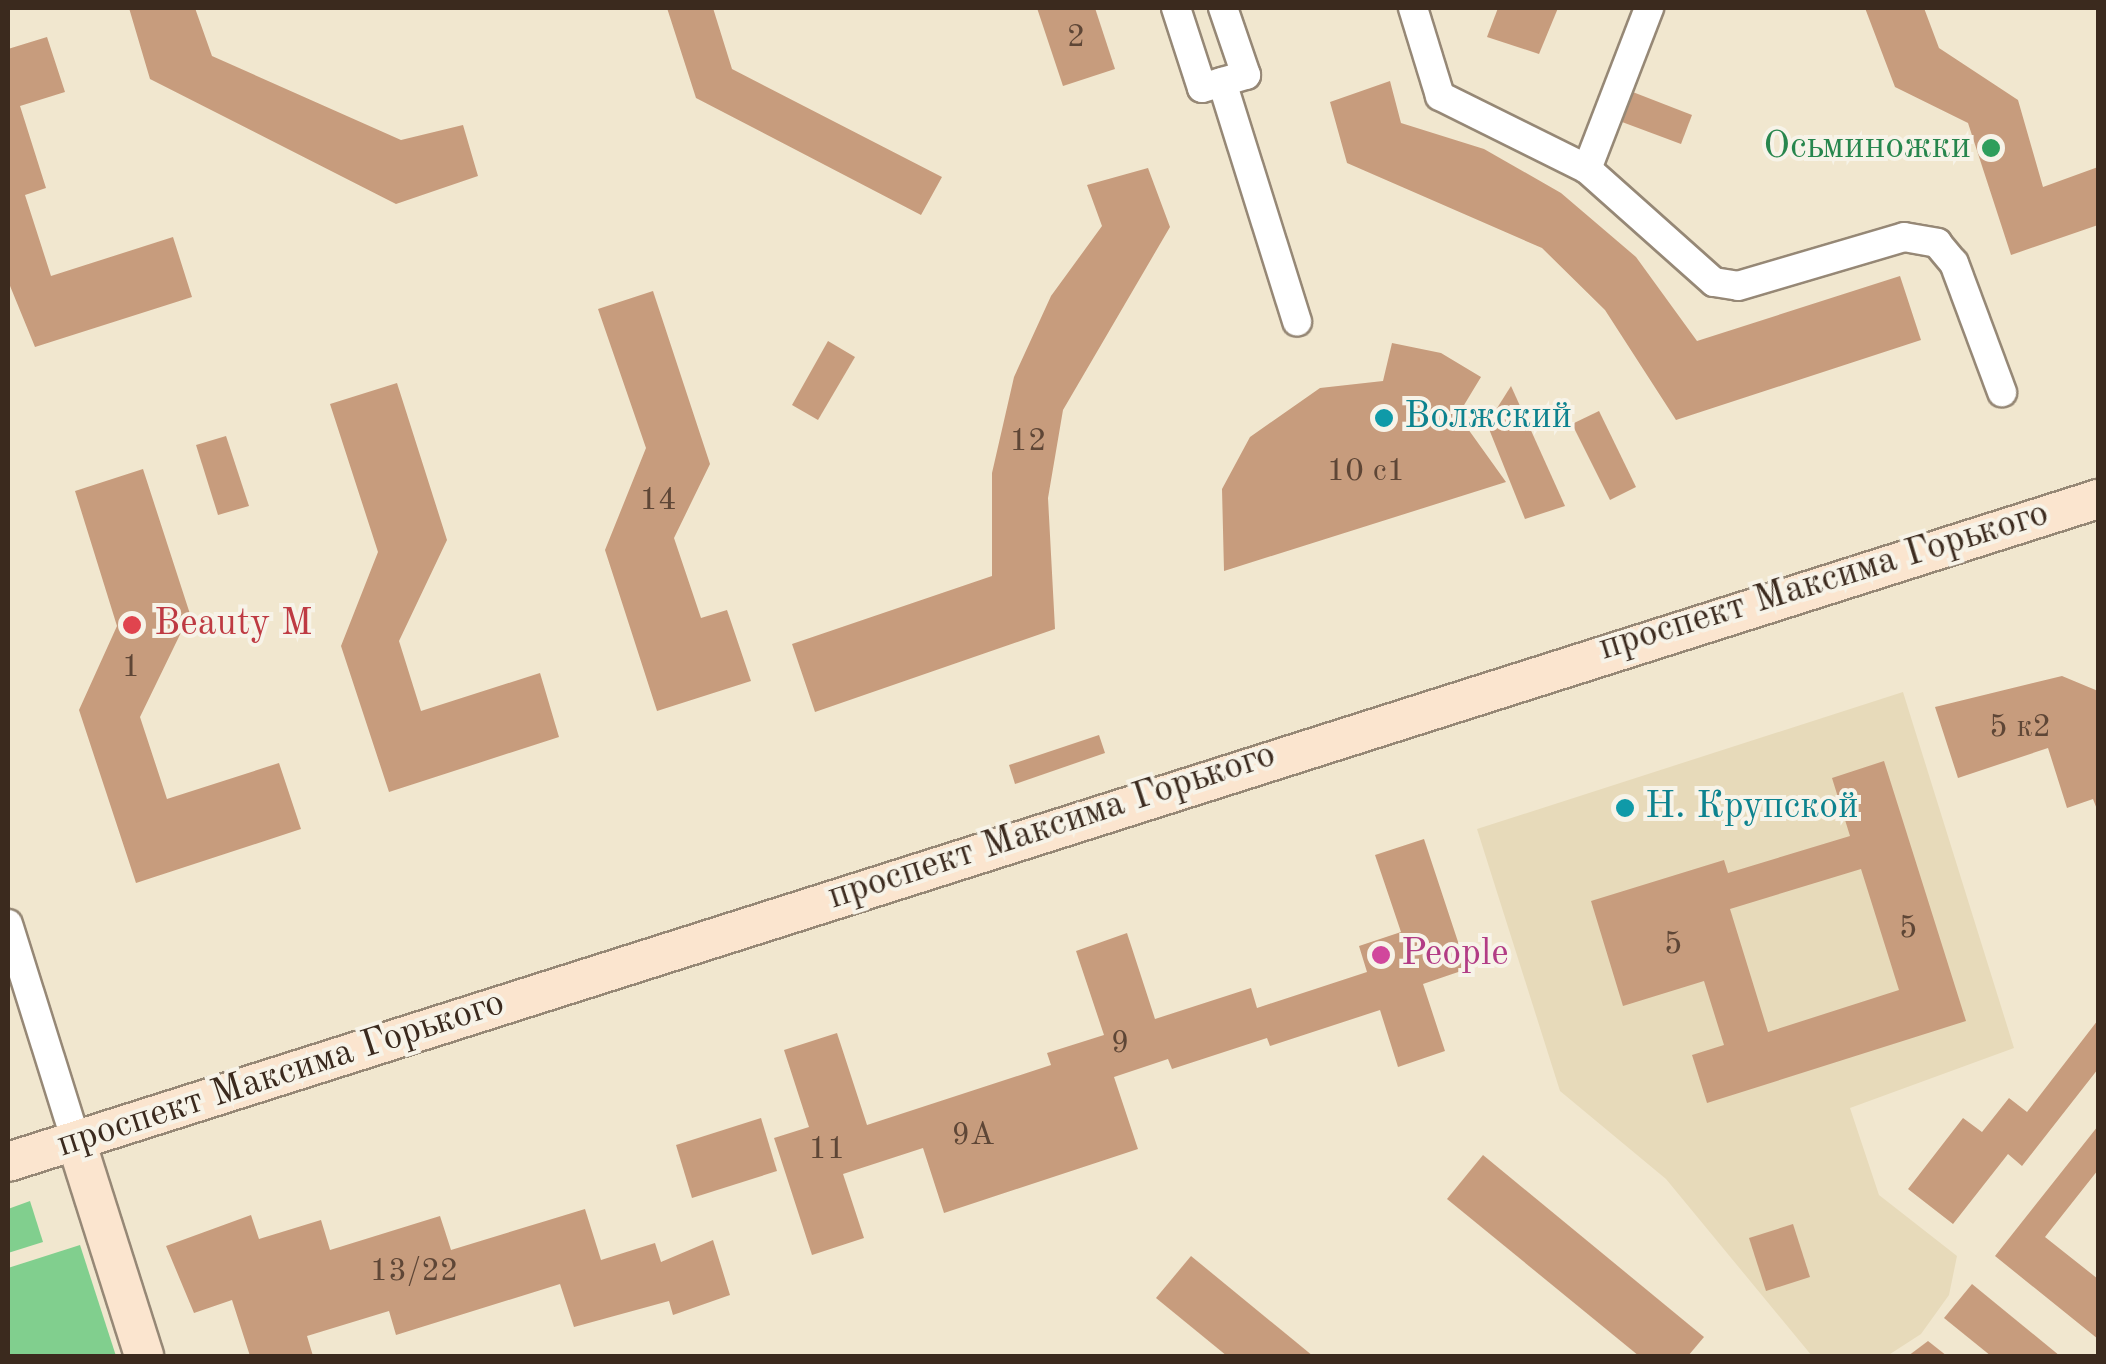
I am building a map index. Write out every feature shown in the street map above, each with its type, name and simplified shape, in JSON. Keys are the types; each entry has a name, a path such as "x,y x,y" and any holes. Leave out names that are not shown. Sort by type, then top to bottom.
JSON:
{"main road":[{"name":"проспект Максима Горького","path":"8,1162 78,1150 1414,723 2090,513"},
{"name":"проспект Максима Горького","path":"8,1184 78,1150"},
{"path":"78,1150 144,1356"}],"street":[{"path":"1176,8 1202,88 1246,75 1223,8"},
{"path":"1413,8 1440,96 1586,169 1714,282 1738,286 1904,236 1937,242 1954,263 2002,392"},
{"path":"1586,169 1649,8"},
{"path":"1222,82 1297,322"},
{"path":"8,924 78,1150"}],"shaded area":[{"path":"1903,692 2014,1048 1850,1108 1879,1195 1957,1256 1949,1295 1921,1334 1887,1356 1812,1356 1666,1179 1560,1091 1477,829"}],"green space":[{"path":"30,1201 43,1242 8,1253 8,1209"},
{"path":"80,1245 116,1356 8,1356 8,1268"}],"building":[{"path":"129,8 195,8 212,56 401,140 463,125 478,176 396,204 150,79"},
{"path":"667,8 713,8 732,69 942,177 921,215 696,98"},
{"path":"1037,8 1095,8 1115,69 1063,86"},
{"path":"1498,8 1558,8 1539,54 1487,37"},
{"path":"1865,8 1924,8 1939,48 2018,100 2043,187 2098,167 2098,225 2011,255 1968,123 1895,87"},
{"path":"47,37 65,92 20,106 46,188 25,195 51,276 173,237 192,297 35,347 8,281 8,49"},
{"path":"1390,81 1401,123 1484,149 1561,193 1636,257 1697,341 1900,276 1921,340 1676,420 1605,310 1542,248 1347,163 1330,102"},
{"path":"1625,89 1692,115 1681,144 1614,119"},
{"path":"1148,168 1170,227 1063,410 1048,498 1055,629 815,712 792,644 992,576 992,473 1014,377 1051,296 1102,226 1087,185"},
{"path":"653,291 710,464 674,538 701,618 727,610 751,681 657,711 605,550 646,448 598,309"},
{"path":"828,341 855,357 818,420 792,405"},
{"name":"Волжский","path":"1392,343 1441,353 1481,377 1458,415 1506,482 1224,571 1222,489 1250,437 1320,388 1383,381"},
{"path":"397,383 447,540 399,641 421,711 540,673 559,737 389,792 341,646 378,552 330,404"},
{"path":"1511,386 1565,506 1525,519 1487,424"},
{"path":"1599,411 1636,487 1610,500 1572,424"},
{"path":"226,436 249,506 218,515 196,445"},
{"path":"143,469 190,614 140,717 167,799 279,763 301,829 136,883 79,710 117,626 75,491"},
{"path":"2062,676 2098,691 2098,812 2093,799 2067,808 2048,748 1958,778 1935,707"},
{"path":"1099,735 1105,753 1015,784 1009,765"},
{"path":"1884,761 1966,1021 1707,1103 1692,1055 1724,1045 1704,981 1623,1006 1591,901 1724,860 1728,873 1850,836 1832,778","holes":["1861,869 1899,990 1768,1032 1730,909"]},
{"path":"1424,839 1467,969 1423,984 1445,1051 1398,1067 1380,1010 1270,1046 1267,1038 1172,1069 1168,1059 1114,1077 1138,1149 944,1213 923,1148 843,1174 864,1238 812,1255 774,1138 809,1127 784,1050 837,1033 867,1125 1051,1065 1047,1053 1104,1035 1076,951 1127,933 1155,1019 1251,988 1257,1008 1367,972 1359,946 1401,932 1375,855"},
{"path":"2098,1020 2098,1069 2022,1166 2008,1154 1953,1224 1908,1189 1963,1118 1982,1132 2009,1098 2027,1112"},
{"path":"761,1118 777,1171 692,1198 676,1145"},
{"path":"2098,1126 2098,1170 2045,1237 2098,1279 2098,1339 1995,1256"},
{"path":"1483,1155 1704,1337 1688,1356 1639,1356 1447,1199"},
{"path":"585,1209 601,1260 655,1243 661,1262 713,1240 730,1295 673,1315 669,1301 574,1327 560,1284 396,1335 389,1311 307,1336 313,1356 250,1356 232,1300 194,1313 166,1246 251,1215 259,1239 321,1220 330,1250 440,1216 451,1250"},
{"path":"1793,1224 1810,1277 1766,1291 1749,1238"},
{"path":"1191,1256 1313,1356 1227,1356 1156,1298"},
{"path":"1972,1284 2060,1356 1991,1356 1944,1318"},
{"path":"1928,1341 1947,1356 1908,1356"}],"place":[{"name":"Осьминожки","path":"1991,148"},
{"name":"Волжский","path":"1384,418"},
{"name":"Beauty M","path":"132,625"},
{"name":"Н. Крупской","path":"1625,808"},
{"name":"People","path":"1381,955"}]}
